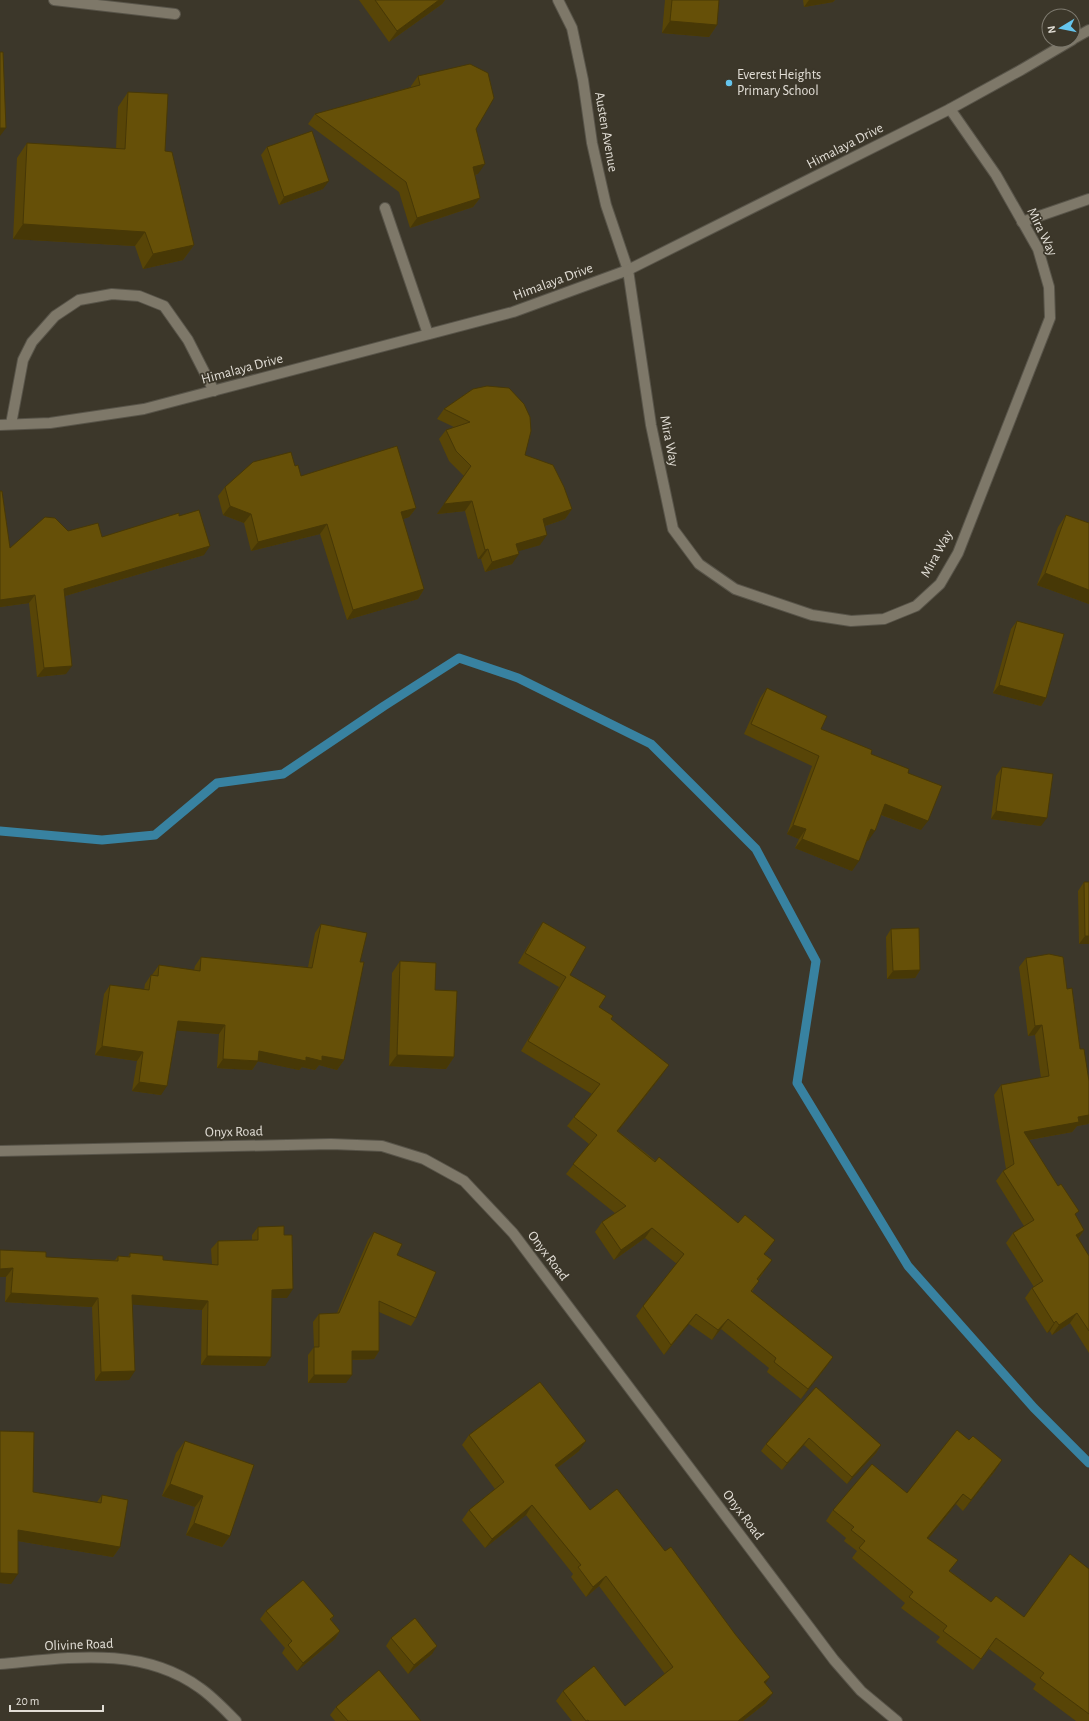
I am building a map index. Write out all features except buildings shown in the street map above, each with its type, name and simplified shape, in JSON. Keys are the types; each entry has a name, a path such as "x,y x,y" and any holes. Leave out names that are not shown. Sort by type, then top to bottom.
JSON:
{"street":[{"path":"54,0 175,14"},
{"name":"Austen Avenue","path":"558,0 572,28 583,80 592,143 606,205 628,270"},
{"name":"Himalaya Drive","path":"0,425 50,423 144,409 514,312 628,270 950,109 1058,48"},
{"name":"Mira Way","path":"628,270 651,425 673,529 699,564 735,589 812,615 851,621 884,619 916,606 940,584 958,553 1050,318 1049,287 1038,249 996,176 950,109"},
{"path":"1022,222 1089,199"},
{"path":"384,208 428,334"},
{"path":"11,424 23,360 32,342 55,316 79,300 112,294 139,296 164,306 188,340 214,391"},
{"name":"Onyx Road","path":"0,1151 331,1144 382,1146 424,1159 464,1181 513,1233 834,1660 861,1691 897,1721"},
{"name":"Olivine Road","path":"0,1664 90,1656 129,1659 165,1668 200,1688 236,1721"}],"waterway":[{"path":"0,831 102,840 155,835 217,783 283,774 459,658 518,678 651,744 756,849 816,961 797,1083 908,1266 1034,1408 1089,1463"}],"place":[{"name":"Everest Heights Primary School","path":"729,83"}]}
